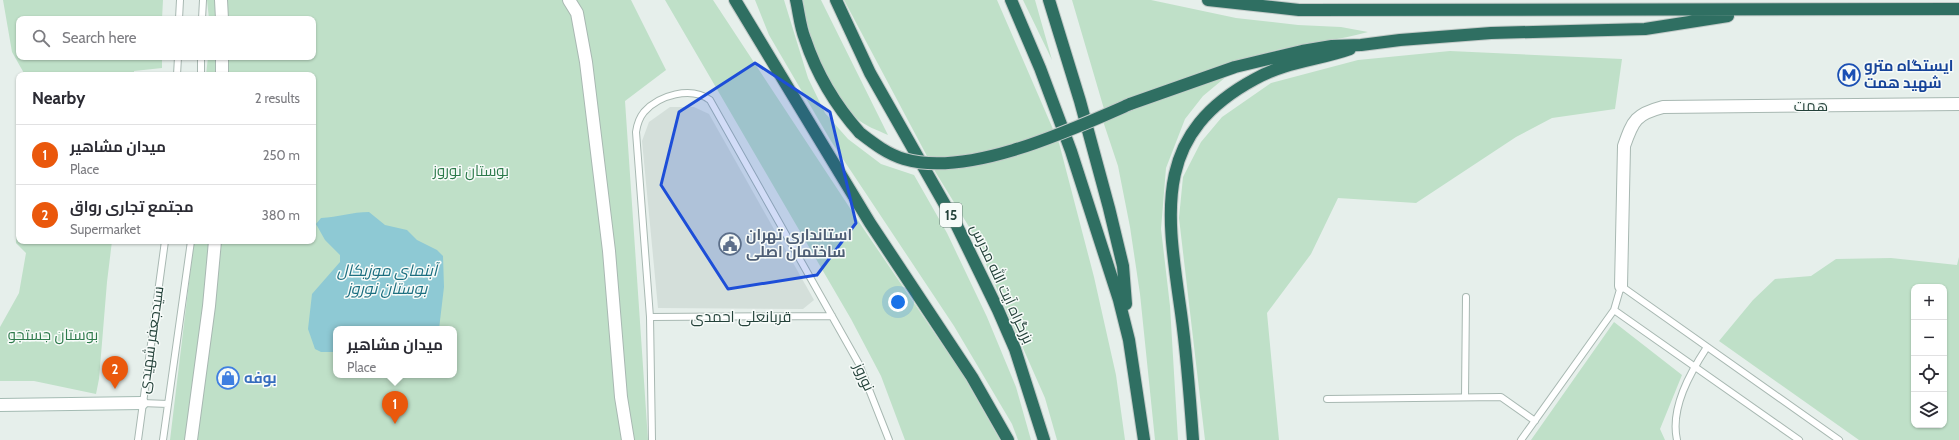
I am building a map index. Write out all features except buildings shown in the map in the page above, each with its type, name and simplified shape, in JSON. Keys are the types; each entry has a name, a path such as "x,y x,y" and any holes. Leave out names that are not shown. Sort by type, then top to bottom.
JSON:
{"highway":[{"path":"735,0 870,223 972,377 1008,440"},
{"path":"743,0 750,24"},
{"path":"796,0 804,38 815,67 836,104 860,133 876,145 903,159 936,163 969,161 1014,150 1197,79 1270,58 1332,46 1361,45 1400,40 1491,33 1644,29 1768,10"},
{"name":"بزرگراه آیت الله مدرس","path":"836,0 870,73 957,226 998,310 1015,349 1044,440"},
{"path":"1011,0 1040,68 1071,151 1111,271 1129,340"},
{"path":"1049,0 1080,101 1123,266 1129,340 1144,440"},
{"path":"1208,0 1300,10 1959,9"},
{"path":"1193,440 1188,365 1172,258 1171,202 1174,175 1182,150 1197,123 1212,108 1255,79 1272,70 1300,61 1334,55 1361,45"}],"street":[{"path":"221,0 222,16"},
{"path":"569,0 577,13 586,62 609,251 621,397 628,440"},
{"path":"222,60 222,72"},
{"name":"همت","path":"1621,286 1624,146 1631,125 1646,111 1663,107 1959,104"},
{"path":"191,440 209,306 215,244"},
{"path":"0,405 142,404"}],"lane":[{"path":"179,16 180,0"},
{"path":"202,16 203,0"},
{"path":"177,72 178,60"},
{"path":"201,60 201,72"},
{"name":"نوروز","path":"650,317 636,132 640,118 651,106 678,94 693,92 704,95 710,100 832,316 859,364 889,440"},
{"name":"سیدجعفر شهیدی","path":"138,440 165,244"},
{"name":"سیدجعفر شهیدی","path":"164,440 191,244"},
{"path":"1521,440 1614,310 1621,286 1840,440"},
{"path":"1465,397 1466,298"},
{"path":"1614,310 1799,440"},
{"name":"قربانعلی احمدی","path":"650,317 832,316"},
{"path":"650,317 652,440"},
{"path":"1677,440 1676,418 1681,398 1694,367 1707,347"},
{"path":"1327,399 1501,396 1535,421"},
{"path":"142,404 168,404"}],"highlighted area":[{"path":"755,63 830,112 856,223 817,275 728,289 661,185 679,112"}],"shaded area":[{"path":"670,107 694,107 709,114 814,300 803,309 658,308 642,141 649,122"}],"green space":[{"path":"3,0 163,0 162,16 16,16 16,59 12,52"},
{"name":"بوستان نوروز","path":"207,0 631,0 666,70 625,101 648,440 170,440 194,244 316,244 316,72 206,72 208,60 316,60 316,16 209,16"},
{"path":"665,0 713,0 863,228 963,375 1000,440 905,440 881,376 851,319"},
{"path":"755,0 784,0 808,78 825,113 848,139 881,164 914,175 947,233 987,317 1016,387 1031,440 1018,440 1012,424 954,326 831,141 769,35"},
{"path":"801,0 821,0 888,135 871,128 856,118 835,93 827,79 814,47"},
{"path":"844,0 997,0 1059,143 1094,277 1116,375 1125,440 1057,440 1045,398 971,230 936,173"},
{"path":"1023,0 1035,0 1052,60"},
{"path":"1072,0 1151,0 1236,18 1298,25 1341,27 1368,32 1281,49 1236,61 1169,84 1104,109"},
{"path":"1450,51 1622,59 1615,109 1552,118 1516,137 1416,203 1338,198 1311,254 1267,313 1279,440 1205,440 1179,218 1183,177 1201,142 1222,117 1271,83 1358,60"},
{"path":"17,60 162,60 162,68 134,72 23,72"},
{"path":"1233,71 1203,96 1185,119 1166,168 1161,229 1170,306 1178,440 1155,440 1140,294 1130,227 1118,166 1103,121"},
{"name":"بوستان جستجو","path":"17,244 112,244 99,379 96,394 34,381 0,381 0,327 19,293 26,253"},
{"path":"1959,257 1959,440 1859,440 1719,341 1753,300 1775,279 1811,276 1836,259 1891,258 1957,265"},
{"path":"1614,322 1682,375 1660,429 1665,440 1531,440"}],"water":[{"name":"آبنمای موزیکال بوستان نوروز","path":"369,212 385,225 407,230 417,240 437,250 443,256 444,287 439,326 333,326 333,352 321,352 315,349 308,329 312,294 340,262 340,255 325,240 316,224 321,218"}],"place":[{"name":"ایستگاه مترو شهید همت","path":"1849,75"},
{"name":"استانداری تهران ساختمان اصلی","path":"730,244"},
{"name":"بوفه","path":"228,378"},
{"name":"مجتمع تجاری رواق","path":"115,389"},
{"name":"میدان مشاهیر","path":"395,424"}]}
